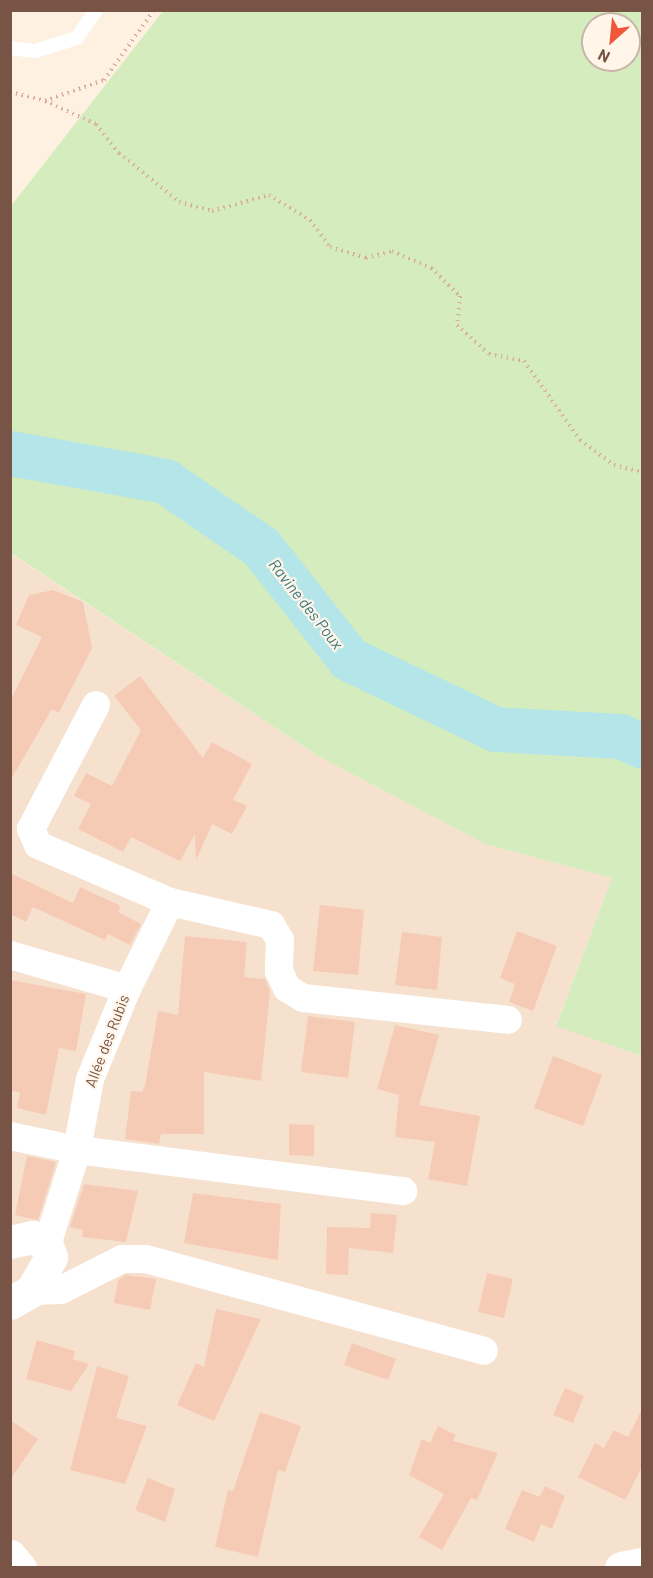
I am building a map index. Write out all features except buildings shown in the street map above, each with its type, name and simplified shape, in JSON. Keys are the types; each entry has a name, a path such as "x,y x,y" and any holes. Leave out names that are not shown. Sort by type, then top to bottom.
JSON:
{"main road":[{"path":"10,1242 32,1237 47,1245 47,1271 21,1297"},
{"path":"10,1556 20,1568"},
{"path":"621,1568 642,1564"}],"street":[{"path":"96,705 31,829 38,845 170,902 271,925 280,940 279,971 287,988 303,998 508,1020"},
{"path":"127,989 170,902"},
{"name":"Allée des Rubis","path":"10,955 127,989 90,1078 77,1150 47,1245"},
{"path":"10,1136 77,1150 403,1191"},
{"path":"21,1297 62,1290 122,1259 146,1259 484,1351"}],"lane":[{"path":"10,48 35,51 77,38 96,10"}],"path":[{"path":"45,101 104,80 154,10"},
{"path":"10,92 45,101 96,124 119,153 179,202 212,211 269,195 310,220 330,247 366,258 392,250 431,268 460,296 457,325 489,354 524,361 580,440 614,465 642,472"}],"shaded area":[{"path":"10,553 318,756 485,844 612,878 556,1025 642,1056 642,1567 11,1567"}],"green space":[{"path":"163,11 642,11 642,1056 556,1026 612,878 485,844 318,756 11,553 11,206"}],"waterway":[{"name":"Ravine des Poux","path":"10,453 165,481 261,547 349,659 495,729 620,736 642,746"}]}
